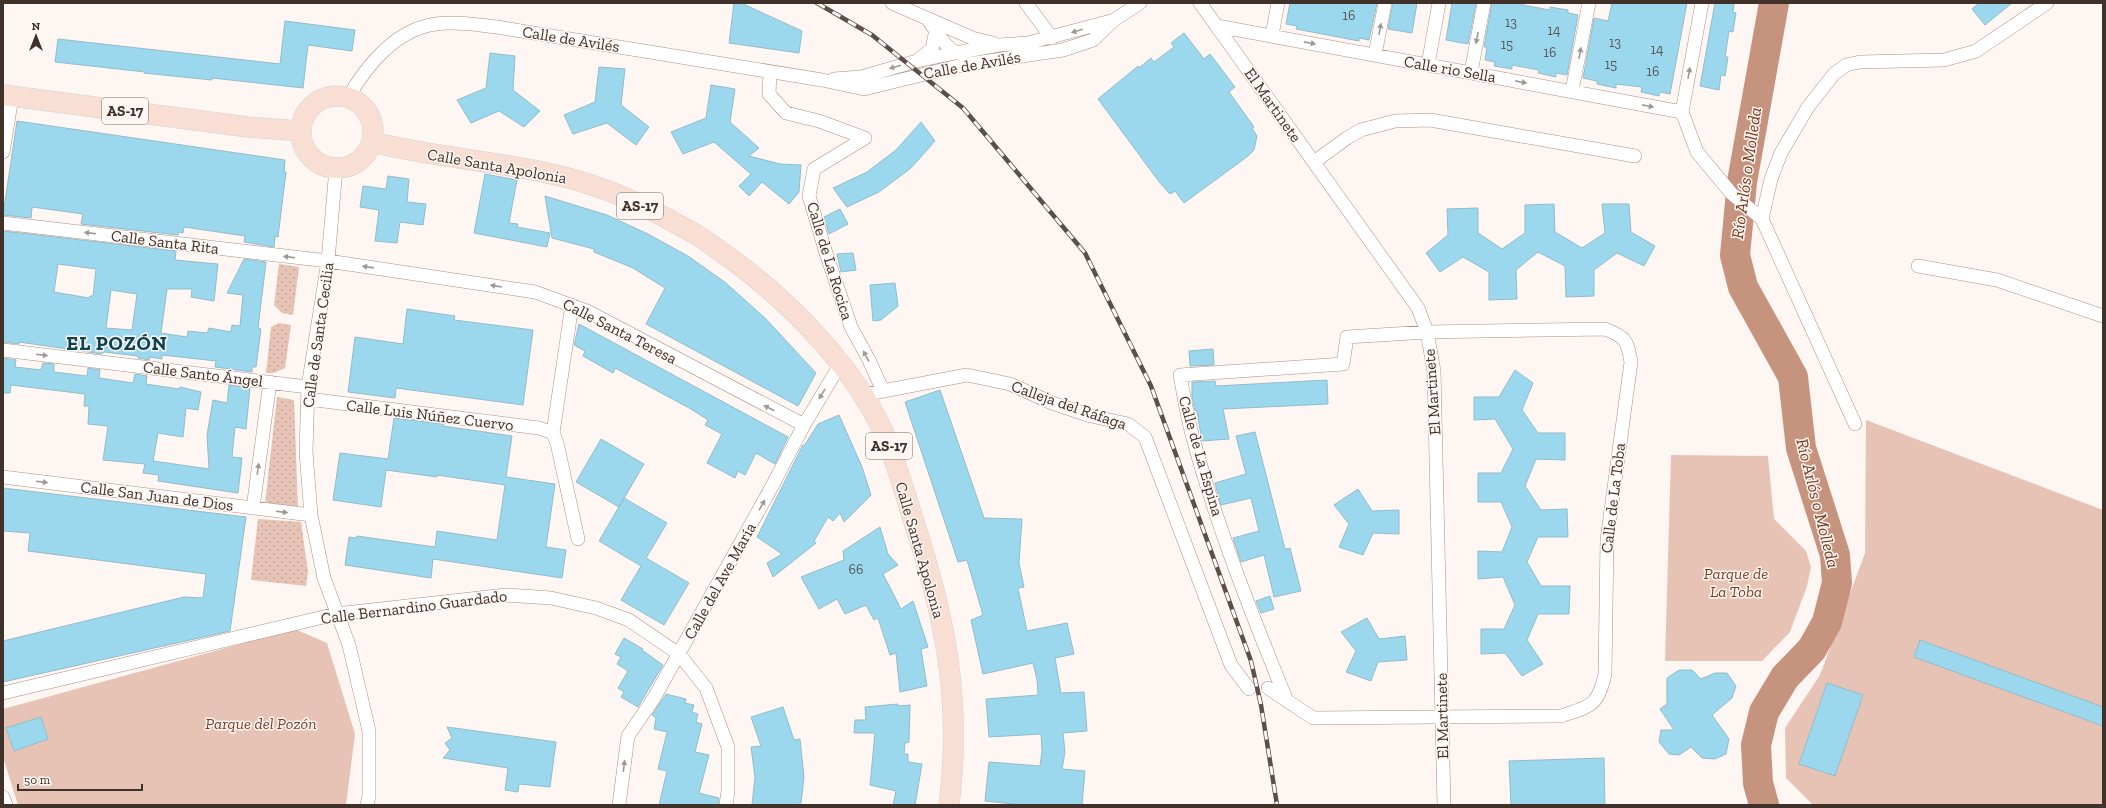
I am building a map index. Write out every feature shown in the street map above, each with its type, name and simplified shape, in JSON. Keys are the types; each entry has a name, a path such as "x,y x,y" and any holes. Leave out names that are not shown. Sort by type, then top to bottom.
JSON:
{"main road":[{"name":"AS-17","path":"7,96 248,127 301,131"},
{"path":"330,97 348,98 363,107 370,117 373,129 372,142 369,150 358,161 345,168 323,166 313,160 306,151 302,141 301,131 304,118 310,108 319,100 330,97"},
{"name":"Calle Santa Apolonia","path":"372,142 408,151 544,172 585,183 625,198 699,236 758,279 809,328 841,363 862,395 887,442 926,559 944,630 953,692 954,764 949,805"}],"street":[{"path":"892,3 932,25 950,28 972,38 999,45"},
{"path":"1026,3 1052,38"},
{"name":"Calle de Avilés","path":"348,98 365,71 385,49 417,30 435,24 467,24 497,27 822,80 864,89 925,73 1000,59 1063,50 1093,40 1114,20 1140,3"},
{"name":"El Martinete","path":"1200,3 1218,26 1418,308 1427,332 1434,371 1444,805"},
{"path":"1272,36 1278,3"},
{"path":"1375,55 1385,3"},
{"path":"1428,65 1439,3"},
{"path":"1471,72 1484,3"},
{"path":"1572,91 1590,3"},
{"path":"1702,3 1682,112 1697,152 1731,193 1757,216 1855,424"},
{"path":"1757,216 1781,152 1808,107 1834,74 1846,65 1860,62 1944,60 1976,51 2047,3"},
{"name":"Calle de Avilés","path":"822,80 861,76 917,61 999,45 1028,44 1114,20"},
{"path":"932,25 955,53 1000,59"},
{"path":"917,61 932,49 932,25"},
{"name":"Calle rio Sella","path":"1218,26 1682,112"},
{"path":"950,28 956,40 955,53"},
{"path":"925,73 955,53"},
{"name":"Calle de La Rocica","path":"770,72 769,94 786,113 819,121 865,138 814,169 809,196 851,327 869,360 883,391"},
{"path":"3,152 7,96"},
{"path":"1314,162 1361,130 1395,121 1430,120 1635,156"},
{"name":"Calle de Santa Cecilia","path":"336,168 328,261 308,393 306,452 311,515 324,578 336,614 349,645 369,731 369,796 367,805"},
{"name":"Calle Santa Rita","path":"3,223 328,261"},
{"name":"Calle Santa Teresa","path":"328,261 535,292 572,305 804,426"},
{"path":"1918,266 1997,280 2103,316"},
{"path":"572,305 553,433 557,443 578,539"},
{"name":"Calle de La Toba","path":"1427,332 1605,328 1622,335 1628,345 1631,362 1607,540 1605,674 1601,692 1590,706 1561,716 1442,716"},
{"name":"Calle de La Espina","path":"1287,701 1253,618 1218,519 1193,437 1180,375 1343,364 1347,337 1427,332"},
{"name":"Calle Santo Ángel","path":"3,350 270,382 308,393"},
{"name":"Calle del Ave María","path":"619,805 628,736 654,698 804,426 841,363"},
{"name":"Calleja del Ráfaga","path":"862,395 967,375 1010,384 1065,408 1091,416 1128,424 1145,437 1231,665 1249,689"},
{"path":"253,508 270,382"},
{"name":"Calle Luis Núñez Cuervo","path":"308,393 539,428 553,433"},
{"name":"Calle San Juan de Dios","path":"3,477 311,515"},
{"name":"Calle Bernardino Guardado","path":"3,694 336,614 506,595 550,598 596,608 629,620 679,654 706,688 728,748 728,791 726,805"},
{"path":"1268,688 1313,718 1442,716"},
{"path":"3,797 6,805"}],"green space":[{"path":"279,264 299,267 293,315 282,313 274,305"},
{"path":"279,323 291,325 285,368 274,373 266,373 271,327"},
{"path":"277,397 294,400 298,509 265,504"},
{"path":"1866,420 2103,510 2103,805 1813,805 1786,778 1785,728 1820,675 1865,553"},
{"name":"Parque de La Toba","path":"1671,455 1768,456 1774,519 1806,551 1811,567 1807,586 1790,632 1762,661 1665,661"},
{"path":"258,519 301,522 308,572 306,586 251,580"},
{"name":"Parque del Pozón","path":"295,629 327,643 355,734 346,805 18,805 3,757 3,709"}],"building":[{"path":"734,3 741,3 802,31 799,53 729,43"},
{"path":"1290,3 1377,3 1369,40 1359,38 1359,41 1296,29 1297,26 1286,24"},
{"path":"1393,3 1417,3 1412,33 1388,29"},
{"path":"1452,3 1476,3 1468,44 1446,40"},
{"path":"1492,3 1524,3 1523,5 1550,10 1550,7 1568,10 1568,13 1578,15 1567,75 1556,73 1556,77 1538,73 1539,70 1512,65 1512,69 1494,66 1495,62 1485,60 1487,47 1484,47"},
{"path":"1612,3 1687,3 1670,94 1660,92 1659,96 1641,92 1642,87 1616,84 1616,88 1597,84 1597,81 1583,78 1594,18 1608,21"},
{"path":"1715,3 1734,3 1733,12 1736,13 1733,32 1729,31 1725,57 1728,57 1725,76 1721,75 1719,90 1700,86"},
{"path":"1979,3 2012,3 1985,25 1972,9"},
{"path":"285,21 355,30 352,51 308,45 303,88 212,78 212,80 144,73 145,72 55,62 58,39 280,64"},
{"path":"1184,33 1204,59 1210,54 1235,87 1229,92 1254,127 1252,128 1257,136 1254,150 1248,156 1184,203 1175,191 1170,194 1160,183 1098,99 1138,66 1139,68 1151,58 1154,62 1174,47 1171,43"},
{"path":"490,53 515,56 513,90 540,111 524,127 499,111 471,123 457,100 486,88"},
{"path":"599,67 625,69 621,105 649,127 636,145 607,123 573,134 564,115 595,102"},
{"path":"711,85 735,89 730,122 759,148 749,156 780,164 801,165 799,192 789,204 762,182 749,196 739,186 751,174 714,142 683,154 671,132 706,118"},
{"path":"17,121 285,160 284,172 286,172 278,237 275,236 274,247 244,242 245,236 184,227 183,233 179,232 178,235 81,224 83,214 32,207 31,218 3,215"},
{"path":"921,122 935,141 911,168 879,192 847,207 833,188 867,172 896,150"},
{"path":"485,174 517,180 509,223 518,224 517,227 550,233 547,247 474,233"},
{"path":"388,176 409,179 407,202 426,204 423,225 400,222 397,243 375,241 379,210 360,207 363,186 386,189"},
{"path":"545,196 607,215 648,234 688,256 726,283 766,319 816,373 798,406 646,324 665,288 633,268 594,252 594,249 552,238"},
{"path":"1554,204 1555,232 1582,248 1605,233 1602,204 1629,204 1631,232 1655,246 1644,266 1617,253 1594,270 1594,296 1566,297 1565,266 1538,252 1516,270 1517,299 1489,300 1489,272 1463,257 1440,272 1426,253 1448,235 1447,209 1478,208 1478,233 1502,249 1525,233 1525,205"},
{"path":"840,209 848,224 829,234 824,217"},
{"path":"3,231 176,251 175,260 218,264 214,301 191,297 192,289 167,289 161,333 187,337 188,331 207,333 209,328 231,332 232,325 240,326 243,295 227,293 244,259 266,262 258,328 261,329 256,367 252,367 252,372 215,367 216,361 162,355 162,359 150,357 149,360 138,358 138,356 104,352 102,354 19,342 19,344 3,342","holes":["58,264 96,269 93,296 90,296 89,298 54,292","111,290 137,294 132,330 106,328"]},
{"path":"853,253 856,270 841,272 837,254"},
{"path":"895,283 898,306 881,320 873,321 870,285"},
{"path":"407,309 455,316 454,320 533,330 523,405 396,388 395,398 348,392 355,337 403,344"},
{"path":"579,324 788,437 775,464 756,453 745,475 738,471 735,478 707,463 722,434 705,425 708,420 691,409 615,368 613,373 583,356 585,351 574,345"},
{"path":"1213,349 1214,365 1190,366 1189,351"},
{"path":"3,358 16,360 15,367 41,370 43,363 54,364 54,372 87,376 88,368 100,370 99,378 133,383 135,374 147,376 146,384 179,389 180,387 201,392 198,410 186,408 183,437 158,433 153,461 209,469 207,435 213,400 227,403 229,385 250,388 246,429 235,427 232,457 242,458 238,493 158,481 159,475 143,473 145,464 103,460 108,426 88,424 89,406 84,406 85,394 11,385 10,393 3,393"},
{"path":"1515,370 1533,383 1522,410 1538,433 1565,433 1565,460 1536,459 1525,486 1541,510 1567,509 1568,537 1538,537 1527,562 1541,586 1570,586 1569,614 1538,614 1527,640 1543,664 1522,676 1505,653 1481,654 1481,629 1504,629 1515,605 1503,577 1478,579 1478,551 1502,552 1512,527 1501,502 1478,502 1478,473 1501,473 1513,449 1495,419 1474,420 1474,397 1499,397"},
{"path":"1327,380 1328,404 1223,409 1229,439 1202,441 1197,411 1195,411 1192,397 1192,382 1215,381 1216,386"},
{"path":"940,390 984,518 1022,519 1019,563 1024,587 1018,588 1027,631 1067,623 1074,654 1055,658 1061,693 1084,692 1087,731 1063,733 1065,752 1062,769 1085,771 1082,805 1023,805 985,801 989,762 1040,766 1042,751 1041,734 989,737 986,699 1038,695 1037,679 1033,663 983,674 971,620 983,615 967,560 958,562 905,402"},
{"path":"839,415 862,467 871,495 844,522 840,513 833,521 828,517 814,541 816,543 773,577 767,563 782,554 757,537 803,445 804,446 818,424"},
{"path":"394,418 444,424 443,426 512,436 506,477 555,484 546,547 566,550 562,578 433,559 431,578 345,565 349,537 356,538 357,536 435,547 437,531 497,540 505,485 437,475 437,477 386,470 381,507 333,500 340,453 388,459"},
{"path":"1255,432 1285,549 1290,548 1301,591 1274,597 1264,555 1241,562 1233,538 1259,531 1251,498 1221,505 1215,483 1246,474 1236,436"},
{"path":"601,439 644,464 619,507 576,482"},
{"path":"3,488 246,517 230,631 3,682 3,641 184,597 203,598 206,574 28,551 30,533 3,531"},
{"path":"1358,489 1372,511 1399,510 1399,534 1373,533 1363,555 1339,547 1349,524 1334,505"},
{"path":"624,498 667,523 646,558 689,583 664,625 621,600 641,566 599,541"},
{"path":"880,527 888,554 898,565 883,574 901,609 913,601 928,647 921,649 927,686 900,692 896,653 890,655 878,618 874,620 866,605 845,614 837,599 819,609 801,577 844,560 843,551"},
{"path":"1270,596 1274,609 1261,613 1256,601"},
{"path":"1367,618 1379,639 1405,636 1407,660 1378,662 1371,681 1346,672 1356,651 1341,632"},
{"path":"624,638 643,649 642,650 663,665 638,707 621,697 624,692 618,688 628,671 617,664 621,657 615,654"},
{"path":"1920,640 2103,707 2103,726 1914,657"},
{"path":"1679,670 1692,670 1701,679 1715,673 1727,673 1736,686 1732,698 1712,715 1729,739 1726,754 1715,759 1702,758 1691,747 1679,755 1669,754 1659,742 1661,730 1674,730 1660,709 1667,704 1667,678"},
{"path":"1827,683 1863,695 1835,776 1799,764"},
{"path":"666,694 686,699 685,703 694,705 692,712 698,714 696,722 702,724 695,752 709,755 699,793 719,798 718,805 659,805 667,771 658,769 667,732 654,729 656,718 652,715"},
{"path":"898,704 898,706 910,705 909,742 905,743 904,754 908,754 908,762 922,764 915,805 893,805 896,791 870,785 875,733 854,733 855,720 866,720 865,707"},
{"path":"783,707 794,740 800,739 804,777 801,803 798,805 752,805 755,777 751,747 761,746 751,717"},
{"path":"41,717 48,739 14,751 6,728"},
{"path":"447,727 556,742 550,787 519,784 518,792 505,790 508,768 443,758 450,750 445,743 452,738"},
{"path":"1604,758 1605,805 1511,805 1509,761"}],"waterway":[{"name":"Río Arlós o Molleda","path":"1764,805 1758,783 1756,745 1764,712 1785,677 1812,649 1827,622 1837,583 1835,555 1801,448 1793,377 1743,287 1735,255 1742,182 1774,3"}],"railway":[{"path":"817,3 872,35 963,108 1085,253 1151,386 1251,661 1261,705 1277,805"}],"district":[{"name":"EL POZÓN","path":"117,343"}]}
